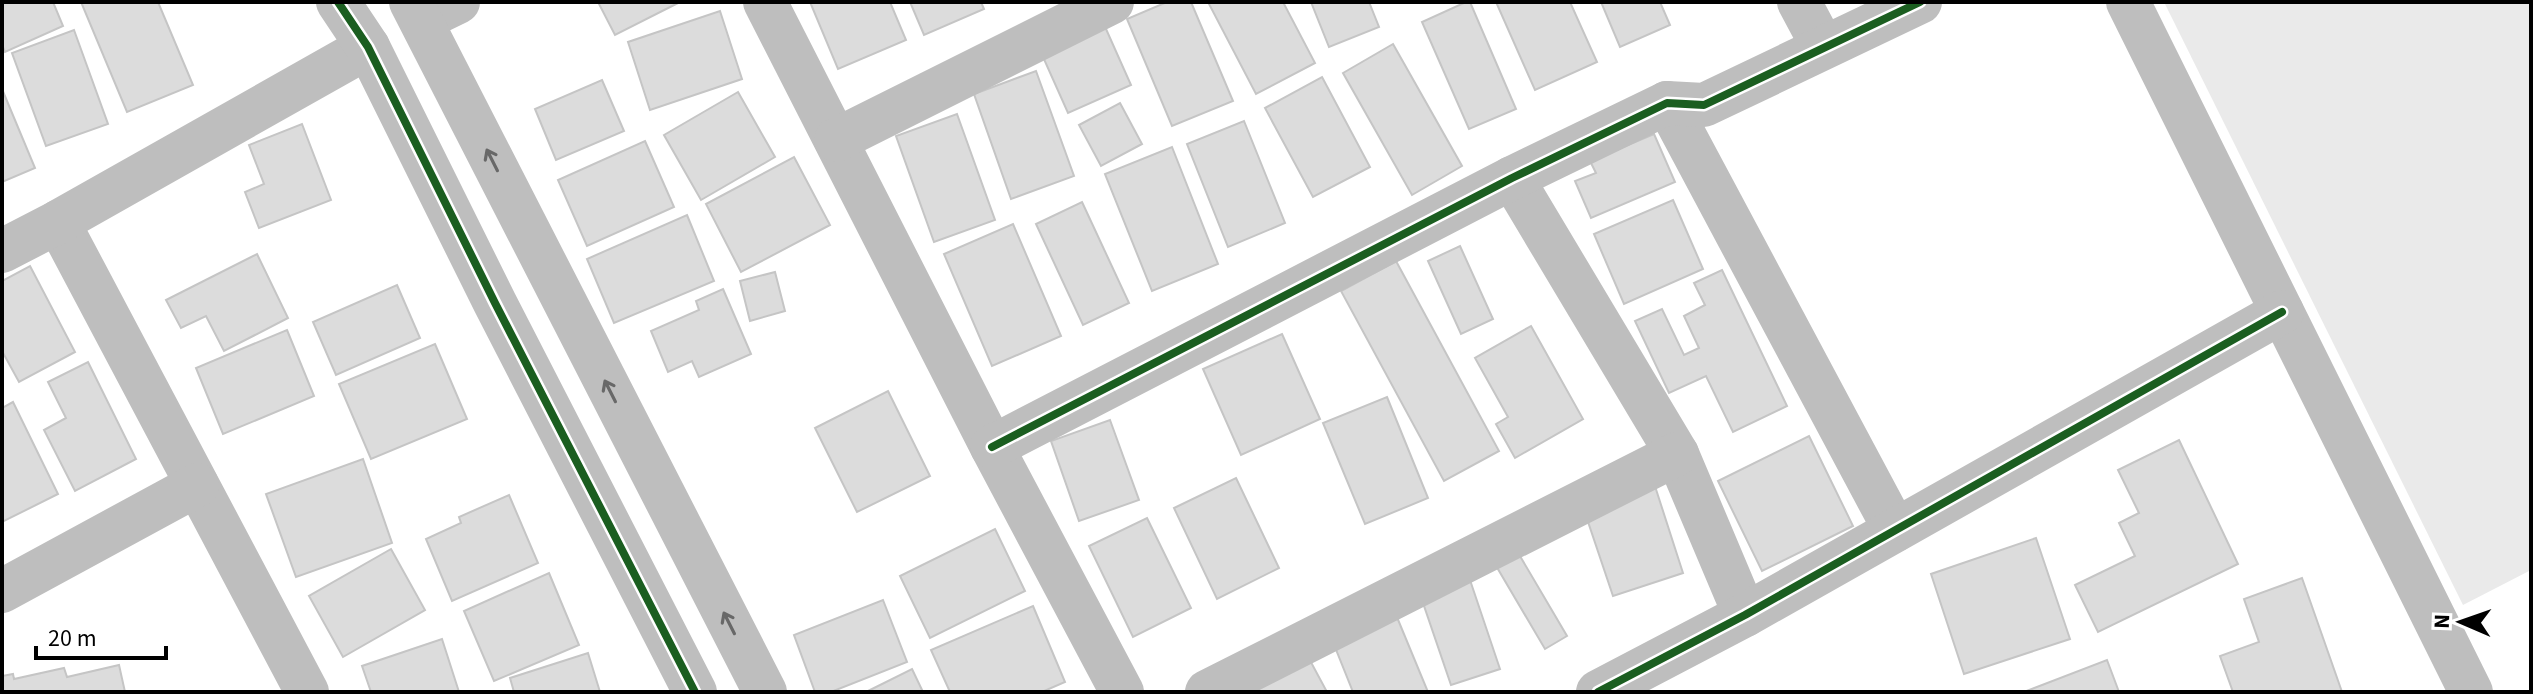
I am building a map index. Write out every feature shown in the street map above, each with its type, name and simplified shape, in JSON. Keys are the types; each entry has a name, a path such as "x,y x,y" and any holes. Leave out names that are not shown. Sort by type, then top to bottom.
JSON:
{"street":[{"path":"338,2 368,47 502,317 695,692"},
{"path":"765,2 992,447 1122,692"},
{"path":"836,140 1112,2"},
{"path":"1799,2 1823,47"},
{"path":"992,447 1512,178 1667,103 1704,105 1920,2"},
{"path":"2128,2 2471,692"},
{"path":"430,8 765,692"},
{"path":"2,251 368,47"},
{"path":"1667,103 1895,530"},
{"path":"1512,178 1677,454 1745,615"},
{"path":"58,222 307,692"},
{"path":"1598,692 1745,615 2282,312"},
{"path":"1207,692 1677,454"},
{"path":"2,591 197,485"}],"shaded area":[{"path":"2164,2 2531,2 2531,570 2463,605"}],"building":[{"path":"2,2 53,2 63,26 5,52 2,45"},
{"path":"81,2 158,2 193,85 127,112"},
{"path":"598,2 680,2 615,35"},
{"path":"810,2 890,2 906,40 838,69"},
{"path":"910,2 981,2 984,9 924,35"},
{"path":"1167,2 1191,2 1233,101 1172,126 1127,19"},
{"path":"1208,2 1283,2 1315,63 1256,94"},
{"path":"1311,2 1369,2 1379,27 1329,47"},
{"path":"1470,2 1516,109 1469,129 1422,22"},
{"path":"1496,2 1570,2 1597,62 1535,90"},
{"path":"1601,2 1660,2 1670,25 1620,47"},
{"path":"720,11 742,79 650,110 628,42"},
{"path":"1102,20 1131,85 1068,113 1039,48"},
{"path":"74,30 108,124 46,146 12,53"},
{"path":"1393,44 1462,166 1412,195 1343,73"},
{"path":"1036,71 1074,176 1011,199 974,94"},
{"path":"1322,77 1370,167 1313,197 1265,108"},
{"path":"602,80 624,131 556,160 535,109"},
{"path":"2,89 35,168 2,182"},
{"path":"738,92 775,157 701,200 664,135"},
{"path":"1120,103 1142,144 1101,166 1079,125"},
{"path":"957,114 995,220 934,242 896,136"},
{"path":"1244,121 1285,223 1228,247 1187,144"},
{"path":"302,124 331,200 259,228 245,192 264,184 249,145"},
{"path":"1654,134 1675,182 1591,218 1575,181 1596,173 1590,161"},
{"path":"645,141 674,207 587,246 558,180"},
{"path":"1172,147 1218,264 1152,291 1105,174"},
{"path":"794,157 830,225 741,272 706,204"},
{"path":"1673,200 1703,269 1624,304 1594,234"},
{"path":"1082,202 1129,303 1083,325 1036,224"},
{"path":"687,215 714,281 614,323 587,259"},
{"path":"1013,224 1061,336 992,366 944,254"},
{"path":"1460,246 1493,319 1461,334 1428,261"},
{"path":"257,254 288,318 224,351 206,316 181,328 166,300"},
{"path":"1396,261 1499,451 1444,481 1341,291"},
{"path":"30,266 75,352 19,382 2,351 2,281"},
{"path":"1722,270 1787,406 1733,432 1706,376 1669,393 1635,321 1662,309 1684,355 1699,348 1684,316 1705,305 1694,283"},
{"path":"775,272 785,311 750,321 740,281"},
{"path":"397,285 420,338 336,375 313,322"},
{"path":"723,289 751,354 699,377 692,361 668,372 651,331 699,310 696,301"},
{"path":"1531,326 1583,419 1515,458 1496,424 1508,417 1475,358"},
{"path":"287,330 314,396 223,434 196,368"},
{"path":"1282,334 1320,419 1241,455 1203,369"},
{"path":"435,344 467,419 371,459 339,384"},
{"path":"88,362 136,459 75,491 44,430 66,418 48,382"},
{"path":"888,391 930,476 857,512 815,428"},
{"path":"1387,397 1428,498 1365,524 1323,423"},
{"path":"13,402 58,494 2,522 2,408"},
{"path":"1110,420 1139,500 1079,521 1051,441"},
{"path":"1809,436 1853,526 1762,571 1718,481"},
{"path":"2179,440 2238,564 2098,632 2075,585 2135,556 2119,523 2139,513 2118,470"},
{"path":"363,459 392,543 296,577 266,494"},
{"path":"1236,478 1279,568 1217,599 1174,508"},
{"path":"1653,480 1683,573 1613,596 1582,504"},
{"path":"509,495 538,563 452,601 426,539 461,523 459,517"},
{"path":"1147,518 1191,608 1133,637 1089,546"},
{"path":"995,529 1025,591 930,638 900,576"},
{"path":"2036,538 2070,639 1964,674 1931,574"},
{"path":"391,549 425,610 343,657 309,596"},
{"path":"1517,551 1567,636 1545,649 1495,564"},
{"path":"549,573 579,645 494,681 464,611"},
{"path":"2302,578 2342,692 2233,692 2220,656 2259,642 2244,599"},
{"path":"1470,580 1500,669 1451,685 1421,597"},
{"path":"883,600 907,662 831,692 815,692 794,635"},
{"path":"1033,606 1065,682 1042,692 950,692 931,650"},
{"path":"1394,610 1428,692 1353,692 1331,637"},
{"path":"442,639 459,692 371,692 362,666"},
{"path":"588,653 600,692 514,692 510,678"},
{"path":"1306,653 1327,692 1247,692"},
{"path":"2107,660 2119,692 2024,692"},
{"path":"119,665 125,692 2,692 2,676 13,674 14,679 64,668 67,677"},
{"path":"912,669 923,692 866,692"}],"cycle path":[{"path":"338,2 368,47 495,303 695,692"},
{"path":"992,447 1512,178 1667,103 1704,105 1920,2"},
{"path":"1598,692 1745,615 2282,312"}]}
